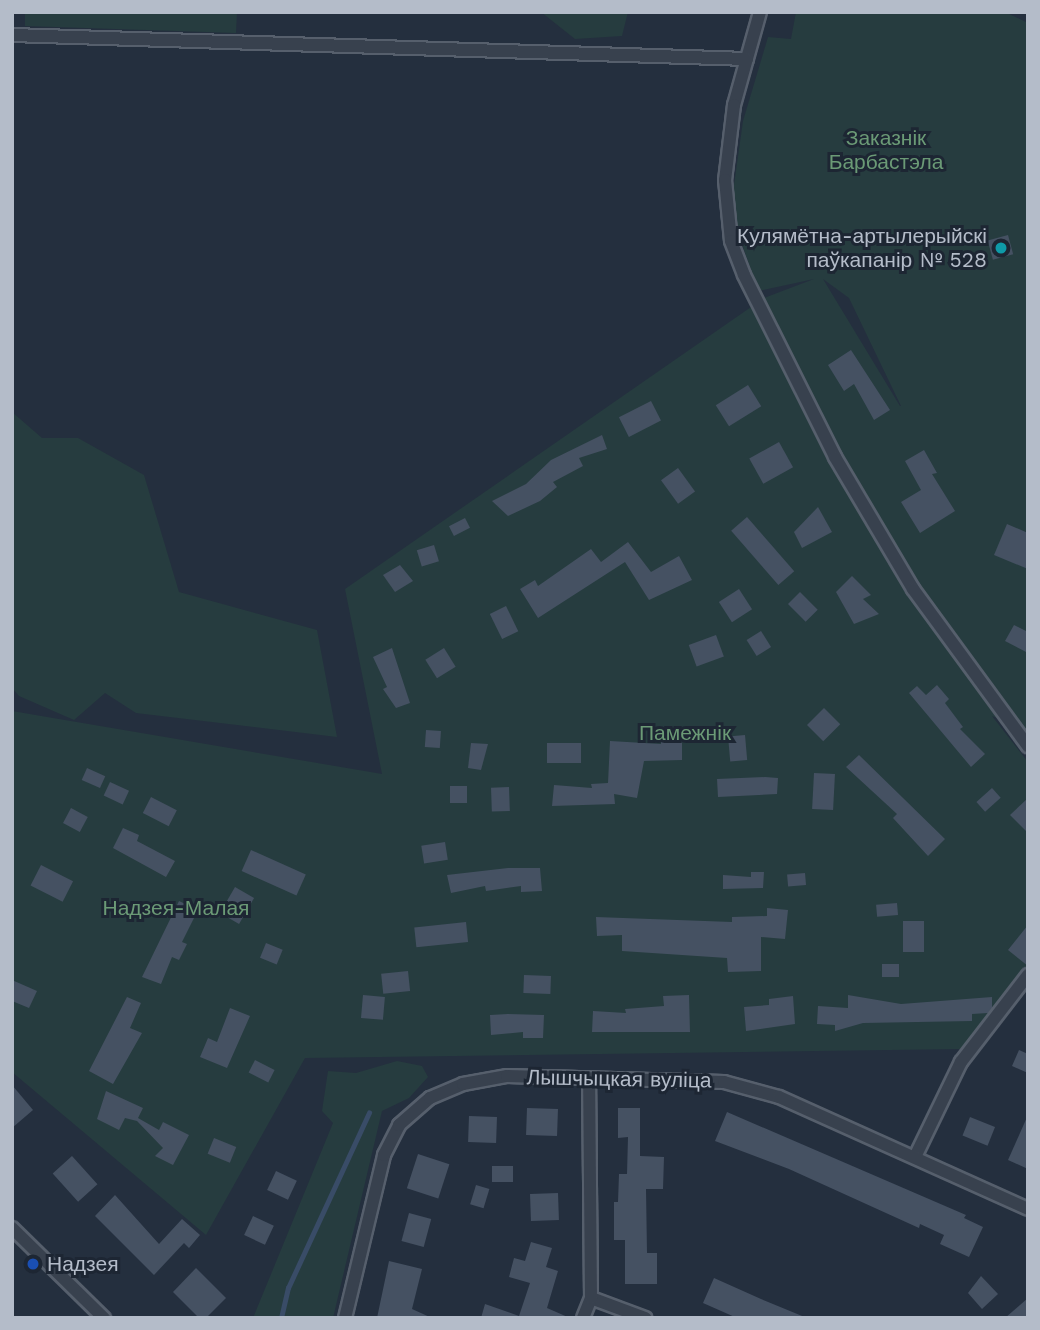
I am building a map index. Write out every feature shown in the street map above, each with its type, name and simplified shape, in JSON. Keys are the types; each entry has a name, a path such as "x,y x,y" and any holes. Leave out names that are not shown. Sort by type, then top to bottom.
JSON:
{"street":[{"path":"760,12 734,105 725,180 732,241 744,275 835,457 913,589 1027,745"},
{"path":"12,35 747,59"},
{"path":"915,1157 961,1062 1028,975"},
{"name":"Лышчыцкая вуліца","path":"345,1318 384,1155 399,1125 430,1098 463,1084 507,1076 724,1082 779,1097 1028,1209"},
{"path":"583,1318 591,1298 589,1080"},
{"path":"12,1228 104,1318"},
{"path":"591,1298 645,1318"}],"green space":[{"path":"25,12 237,12 236,33 25,26"},
{"path":"541,12 628,12 622,36 575,39"},
{"name":"Памежнік","path":"796,12 1005,12 1028,23 1028,731 992,716 1028,762 1028,973 962,1049 305,1058 206,1235 12,1072 12,711 382,774 345,589 764,298 814,279 758,291 737,229 733,192 743,121 768,37 791,39","holes":["823,279 849,298 901,406"]},
{"path":"12,412 42,438 78,438 144,475 179,592 317,630 337,737 136,713 105,693 74,720 19,696 12,688"},
{"path":"397,1061 422,1066 428,1077 409,1098 382,1111 333,1318 253,1318 333,1123 322,1111 328,1071 356,1073"}],"building":[{"name":"Кулямётна-артылерыйскі паўкапанір № 528","path":"1008,235 1013,254 993,260 988,240"},
{"path":"851,350 890,410 874,420 854,384 844,391 828,365"},
{"path":"748,385 761,406 729,426 716,405"},
{"path":"651,401 661,421 629,437 619,417"},
{"path":"602,435 607,449 579,458 583,466 553,482 557,487 540,501 508,516 492,501 526,484 551,460"},
{"path":"779,442 793,467 763,484 749,458"},
{"path":"924,450 937,473 932,474 955,511 920,533 901,502 921,490 905,461"},
{"path":"678,468 695,491 678,504 661,480"},
{"path":"818,507 832,532 802,548 794,532"},
{"path":"747,517 794,571 778,585 731,531"},
{"path":"465,518 470,528 454,536 449,526"},
{"path":"1007,524 1028,533 1028,569 994,555"},
{"path":"628,542 651,572 679,556 692,580 649,600 625,562 538,618 520,589 535,580 538,586 591,549 601,562"},
{"path":"434,545 439,561 422,567 417,550"},
{"path":"400,565 413,581 395,592 383,575"},
{"path":"852,576 871,595 863,599 879,614 854,624 836,592"},
{"path":"739,589 752,609 732,622 719,602"},
{"path":"800,592 818,610 806,622 788,604"},
{"path":"506,606 518,631 502,639 490,614"},
{"path":"1014,625 1028,632 1028,653 1005,641"},
{"path":"761,631 771,647 757,656 747,640"},
{"path":"716,635 724,657 697,667 689,645"},
{"path":"392,648 410,703 396,708 383,689 387,687 373,657"},
{"path":"444,648 456,667 437,678 425,660"},
{"path":"937,685 949,699 945,703 963,727 960,729 985,754 971,767 909,693 917,686 926,695"},
{"path":"824,708 840,724 823,741 807,725"},
{"path":"426,730 441,731 440,748 425,747"},
{"path":"682,730 682,760 644,761 637,798 614,794 615,804 552,806 554,785 592,788 591,784 608,783 610,741 661,744 660,731"},
{"path":"745,735 747,760 730,761 728,736"},
{"path":"471,743 488,744 481,770 468,768"},
{"path":"547,743 581,743 581,763 547,763"},
{"path":"859,755 945,839 928,856 893,818 897,814 846,767"},
{"path":"87,768 105,776 100,788 82,780"},
{"path":"814,773 835,774 833,810 812,809"},
{"path":"778,778 777,794 718,797 717,779"},
{"path":"110,782 129,791 123,804 104,796"},
{"path":"450,786 467,786 467,803 450,803"},
{"path":"509,787 510,811 492,812 491,788"},
{"path":"992,788 1001,798 985,812 976,802"},
{"path":"151,797 177,810 169,826 143,813"},
{"path":"1028,798 1028,833 1010,815"},
{"path":"71,808 88,817 80,832 63,823"},
{"path":"123,828 139,835 137,841 175,861 166,877 113,848"},
{"path":"445,842 448,860 424,864 421,846"},
{"path":"251,850 306,874 296,895 242,871"},
{"path":"41,865 73,881 63,902 31,885"},
{"path":"508,868 540,868 542,891 521,892 521,886 486,891 485,886 451,893 447,875"},
{"path":"751,872 764,872 763,888 723,889 723,875 751,877"},
{"path":"805,873 806,885 788,887 787,875"},
{"path":"235,887 254,898 239,924 220,913"},
{"path":"179,901 198,910 182,942 187,944 179,960 172,957 161,984 142,977"},
{"path":"897,903 898,915 877,917 876,905"},
{"path":"767,908 788,910 785,939 761,937 761,971 728,972 727,958 622,951 622,935 597,936 596,917 732,922 732,917 767,916"},
{"path":"903,921 924,921 924,952 903,952"},
{"path":"466,922 468,942 416,947 414,927"},
{"path":"1028,925 1028,966 1008,950"},
{"path":"266,943 283,950 277,965 260,958"},
{"path":"882,964 899,964 899,977 882,977"},
{"path":"408,971 410,991 383,994 381,974"},
{"path":"524,975 551,976 550,994 523,993"},
{"path":"12,980 37,991 29,1008 12,1001"},
{"path":"363,995 385,997 383,1020 361,1018"},
{"path":"689,995 690,1032 592,1032 593,1011 626,1013 625,1009 664,1006 663,996"},
{"path":"848,995 901,1004 992,997 992,1008 988,1013 972,1014 972,1021 863,1023 835,1031 835,1025 817,1024 818,1006 848,1008"},
{"path":"793,996 795,1024 746,1031 744,1007 769,1005 769,999"},
{"path":"127,997 141,1003 130,1028 142,1033 113,1084 89,1071"},
{"path":"230,1008 250,1016 227,1068 200,1057 208,1038 217,1042"},
{"path":"490,1015 544,1015 543,1038 523,1038 523,1032 491,1035"},
{"path":"1019,1050 1028,1054 1028,1073 1012,1066"},
{"path":"255,1060 275,1070 268,1082 249,1072"},
{"path":"12,1085 33,1110 12,1128"},
{"path":"106,1091 143,1108 138,1118 159,1130 163,1122 189,1135 173,1165 155,1156 163,1148 137,1121 125,1118 119,1130 97,1119"},
{"path":"527,1108 558,1109 557,1136 526,1135"},
{"path":"618,1108 640,1108 640,1156 664,1157 663,1189 646,1189 647,1253 657,1253 657,1284 625,1284 625,1240 614,1240 614,1202 618,1202 619,1174 627,1174 628,1137 618,1138"},
{"path":"727,1112 966,1215 964,1218 983,1227 969,1257 940,1244 944,1235 920,1224 919,1228 789,1169 715,1141"},
{"path":"1028,1115 1028,1169 1008,1160"},
{"path":"469,1116 497,1117 496,1143 468,1142"},
{"path":"970,1117 995,1127 988,1146 963,1136"},
{"path":"214,1138 236,1147 230,1163 208,1154"},
{"path":"418,1154 449,1164 438,1198 407,1188"},
{"path":"72,1156 97,1184 78,1202 53,1173"},
{"path":"492,1166 513,1166 513,1182 492,1182"},
{"path":"276,1171 297,1181 288,1200 267,1190"},
{"path":"476,1185 489,1189 484,1208 470,1204"},
{"path":"558,1193 559,1220 531,1221 530,1194"},
{"path":"115,1195 159,1244 182,1219 200,1235 189,1248 184,1243 154,1275 95,1216"},
{"path":"409,1213 431,1219 424,1247 401,1241"},
{"path":"253,1216 274,1226 265,1245 244,1235"},
{"path":"531,1242 552,1248 546,1267 558,1271 547,1308 570,1318 481,1318 485,1304 519,1316 530,1283 509,1277 514,1258 525,1261"},
{"path":"389,1261 422,1269 412,1309 432,1318 377,1318"},
{"path":"196,1268 226,1298 206,1318 199,1318 173,1292"},
{"path":"981,1276 998,1294 982,1309 968,1293"},
{"path":"714,1278 807,1318 737,1318 703,1303"},
{"path":"1028,1298 1028,1318 1005,1318"}],"waterway":[{"path":"281,1318 288,1288 369,1113"}],"place":[{"name":"Кулямётна-артылерыйскі паўкапанір № 528","path":"1001,248"},
{"name":"Надзея","path":"33,1264"}],"park label":[{"name":"Заказнік Барбастэла","path":"886,150"},
{"name":"Надзея-Малая","path":"176,908"}]}
